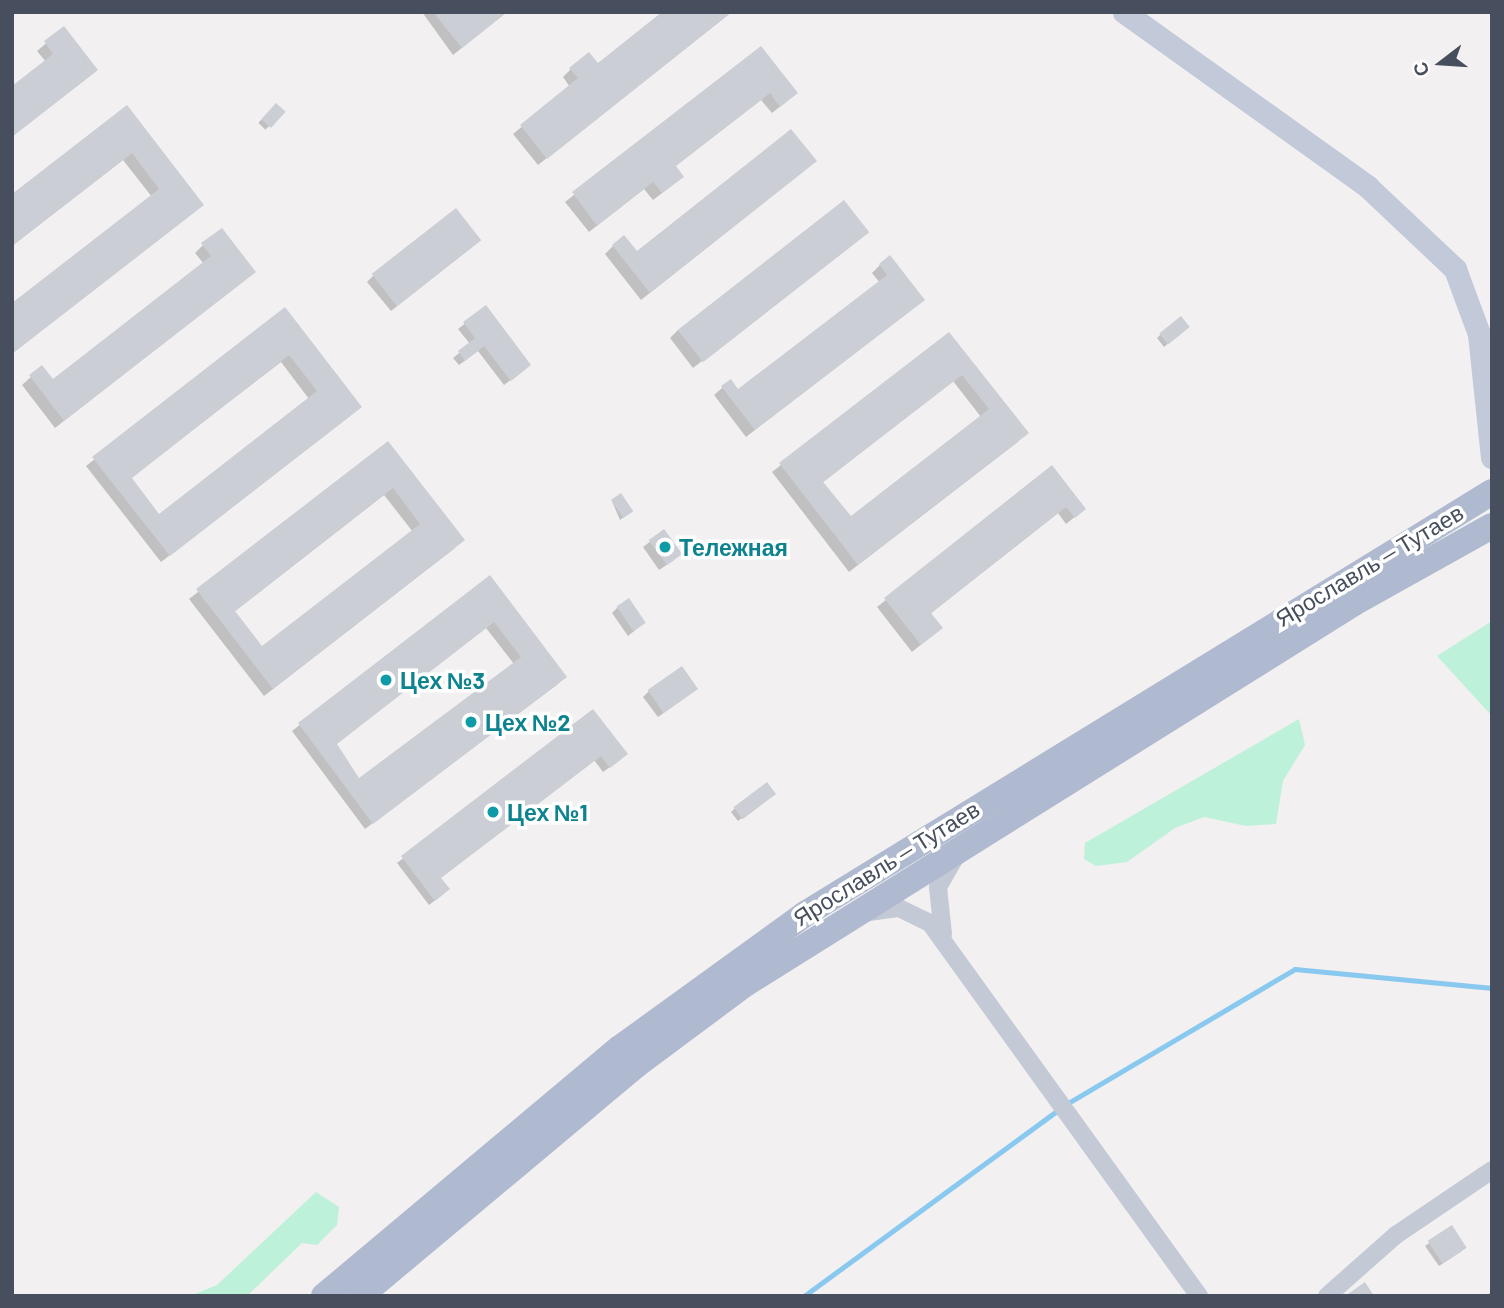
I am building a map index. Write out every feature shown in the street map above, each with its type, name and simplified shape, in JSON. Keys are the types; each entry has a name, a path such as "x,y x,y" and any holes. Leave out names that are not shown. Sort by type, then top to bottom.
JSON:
{"main road":[{"name":"Ярославль — Тутаев","path":"324,1296 620,1048 805,914 1492,492"},
{"name":"Ярославль — Тутаев","path":"360,1296 636,1065 846,918 1354,603 1492,526"}],"street":[{"path":"1124,12 1368,187 1455,270 1479,334 1492,457"},
{"path":"948,944 936,908 938,887 964,846"},
{"path":"846,918 899,908 930,923 948,944 1199,1296"},
{"path":"1327,1296 1396,1235 1492,1170"}],"green space":[{"path":"1492,621 1492,716 1437,656"},
{"path":"1299,719 1305,745 1283,781 1276,824 1246,826 1204,817 1175,828 1127,862 1096,866 1084,859 1085,843"},
{"path":"316,1192 339,1207 337,1225 317,1245 302,1243 247,1296 190,1296 217,1285"}],"building":[{"path":"433,12 507,12 462,48"},
{"path":"662,12 732,12 547,159 520,125 578,78 569,68 589,52 598,63"},
{"path":"64,26 98,70 12,137 12,86 53,54 44,41"},
{"path":"761,46 798,93 780,107 770,93 676,166 684,177 662,193 653,182 597,226 572,192"},
{"path":"276,103 286,112 271,128 261,119"},
{"path":"127,105 204,205 12,354 12,303 159,189 132,153 12,246 12,194"},
{"path":"791,129 817,161 650,293 612,245 624,235 637,251"},
{"path":"844,200 869,232 703,362 678,330"},
{"path":"456,208 481,240 397,306 372,274"},
{"path":"222,228 256,272 64,421 29,375 42,365 53,379 211,256 201,243"},
{"path":"890,255 925,300 755,430 721,386 731,379 738,389 887,275 879,264"},
{"path":"486,305 531,365 511,381 484,346 465,361 458,351 475,338 463,322"},
{"path":"285,307 362,407 170,556 92,457","holes":["289,355 317,391 159,514 132,478"]},
{"path":"1181,316 1190,327 1168,345 1159,334"},
{"path":"949,332 1029,433 858,565 779,463","holes":["962,375 989,409 851,516 823,482"]},
{"path":"388,441 465,540 273,689 196,589","holes":["393,488 420,524 262,646 235,611"]},
{"path":"1052,465 1086,509 1075,518 1066,507 931,613 943,628 921,645 884,598"},
{"path":"621,493 633,511 623,518 611,500"},
{"name":"Тележная","path":"664,529 682,554 667,565 649,540"},
{"path":"490,575 567,677 373,824 298,723","holes":["494,622 521,657 359,778 337,744"]},
{"path":"629,598 646,623 633,631 617,606"},
{"path":"682,666 698,689 664,713 648,690"},
{"name":"Цех №1","path":"593,709 628,754 610,768 601,756 441,878 450,889 435,901 401,856"},
{"path":"767,782 776,794 742,819 733,807"},
{"path":"1452,1225 1467,1248 1442,1263 1428,1241"},
{"path":"1365,1282 1374,1296 1345,1296"}],"waterway":[{"path":"1065,1105 1295,969 1492,988"},
{"path":"804,1296 1058,1110"}],"place":[{"name":"Тележная","path":"665,547"},
{"name":"Цех №3","path":"386,680"},
{"name":"Цех №2","path":"471,722"},
{"name":"Цех №1","path":"493,812"}]}
